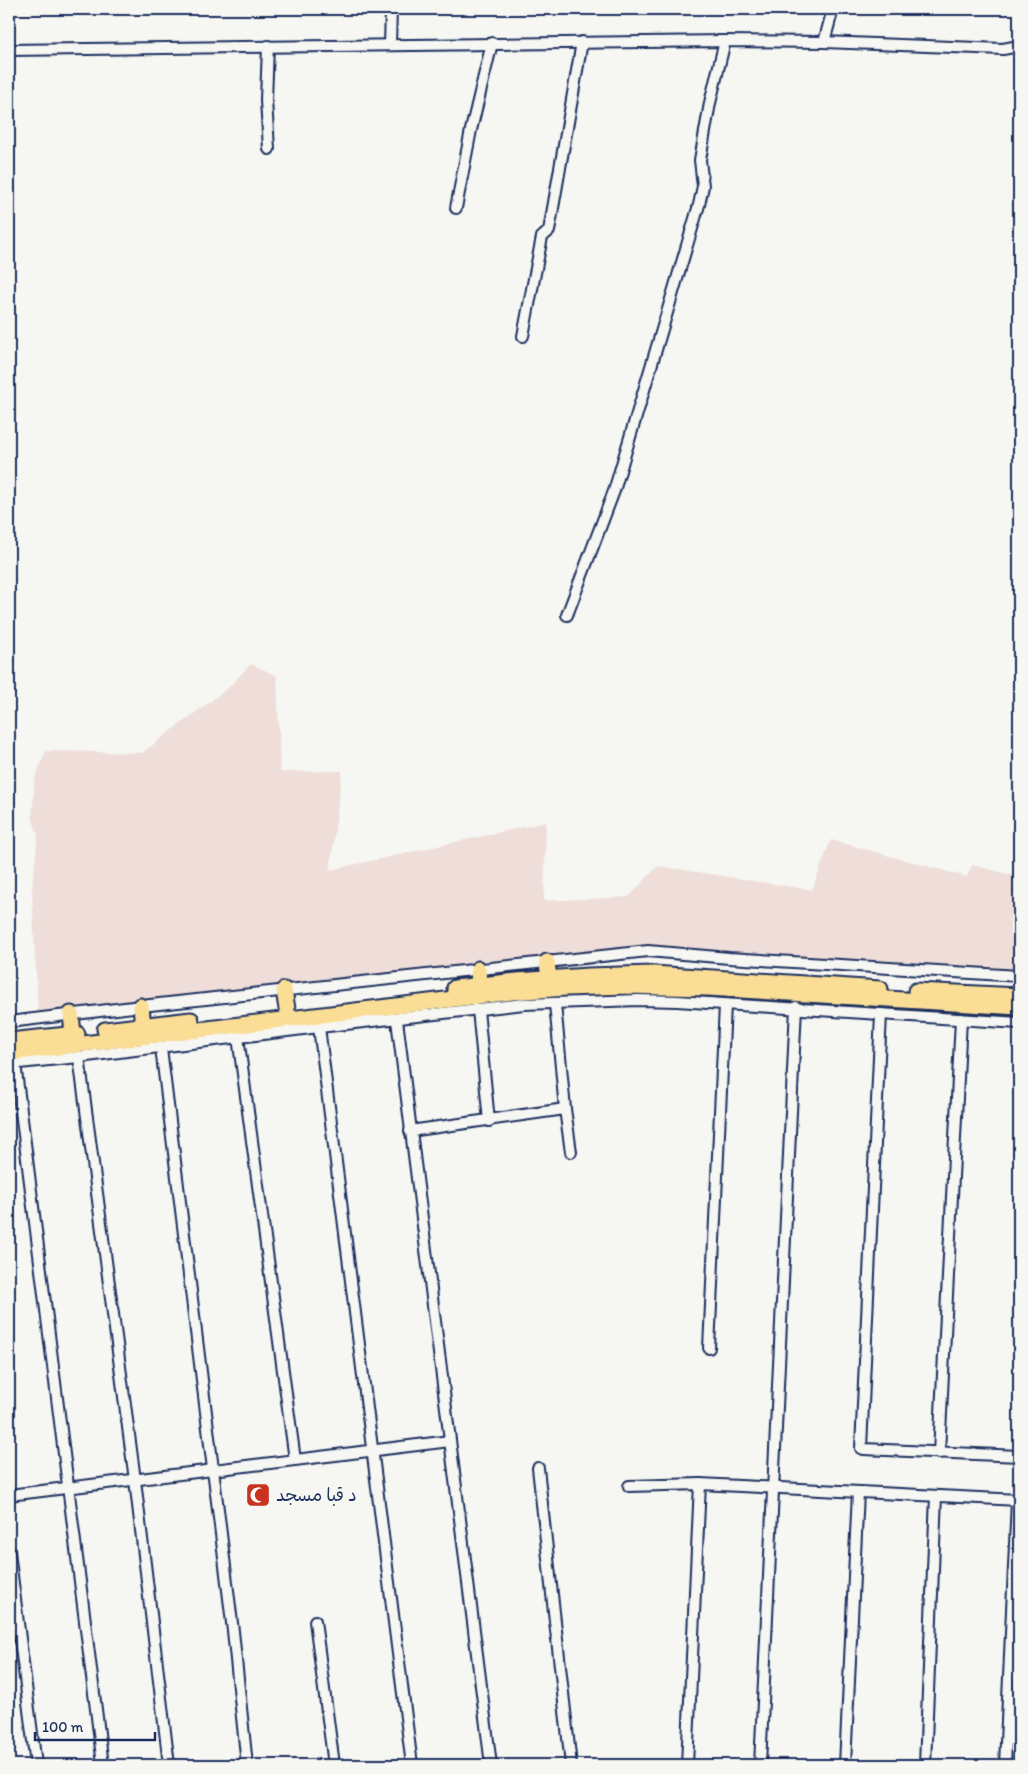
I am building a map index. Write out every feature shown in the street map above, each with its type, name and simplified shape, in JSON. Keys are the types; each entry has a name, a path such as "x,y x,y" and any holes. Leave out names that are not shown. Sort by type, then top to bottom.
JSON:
{"highway":[{"path":"546,962 549,979"},
{"path":"478,969 479,986"},
{"path":"9,1041 479,986 588,976 664,974 1019,996"},
{"path":"11,1060 389,1006 511,992 566,988 660,986 708,988 1019,1008"},
{"path":"284,990 287,1009"},
{"path":"140,1006 143,1026"},
{"path":"70,1014 73,1034"}],"street":[{"path":"390,45 391,9"},
{"path":"824,42 833,9"},
{"path":"567,615 614,491 700,205 703,186 700,160 710,103 725,41"},
{"path":"9,50 725,41 824,42 1003,49 1019,46"},
{"path":"523,336 542,237 549,231 582,42"},
{"path":"456,208 471,130 492,43"},
{"path":"268,46 266,100 269,149"},
{"path":"9,1022 648,951 729,958 1019,976"},
{"path":"103,1765 69,1488 11,1060 79,1057 524,1004 677,1000 725,1005 796,1007 1019,1023"},
{"path":"555,1004 571,1152"},
{"path":"709,1348 725,1005"},
{"path":"760,1765 796,1007"},
{"path":"478,1010 489,1121"},
{"path":"881,1014 861,1448 1019,1456"},
{"path":"938,1453 960,1019"},
{"path":"397,1020 491,1765"},
{"path":"319,1028 412,1765"},
{"path":"238,1037 295,1460"},
{"path":"161,1048 233,1631 247,1765"},
{"path":"79,1057 135,1480 169,1765"},
{"path":"410,1131 565,1110"},
{"path":"9,1495 450,1441"},
{"path":"538,1468 571,1765"},
{"path":"687,1765 700,1484"},
{"path":"630,1486 700,1484 1018,1500 1005,1765"},
{"path":"846,1765 858,1492"},
{"path":"925,1765 936,1496"},
{"path":"9,1552 36,1765"},
{"path":"315,1621 334,1765"}],"shaded area":[{"path":"251,664 277,676 280,772 342,771 330,870 546,822 544,901 629,897 658,866 812,890 831,840 967,877 972,865 1019,877 1019,976 648,951 38,1018 32,890 38,836 32,816 35,778 46,751 142,753 228,688"}],"place":[{"name":"د قبا مسجد","path":"258,1495"}]}
